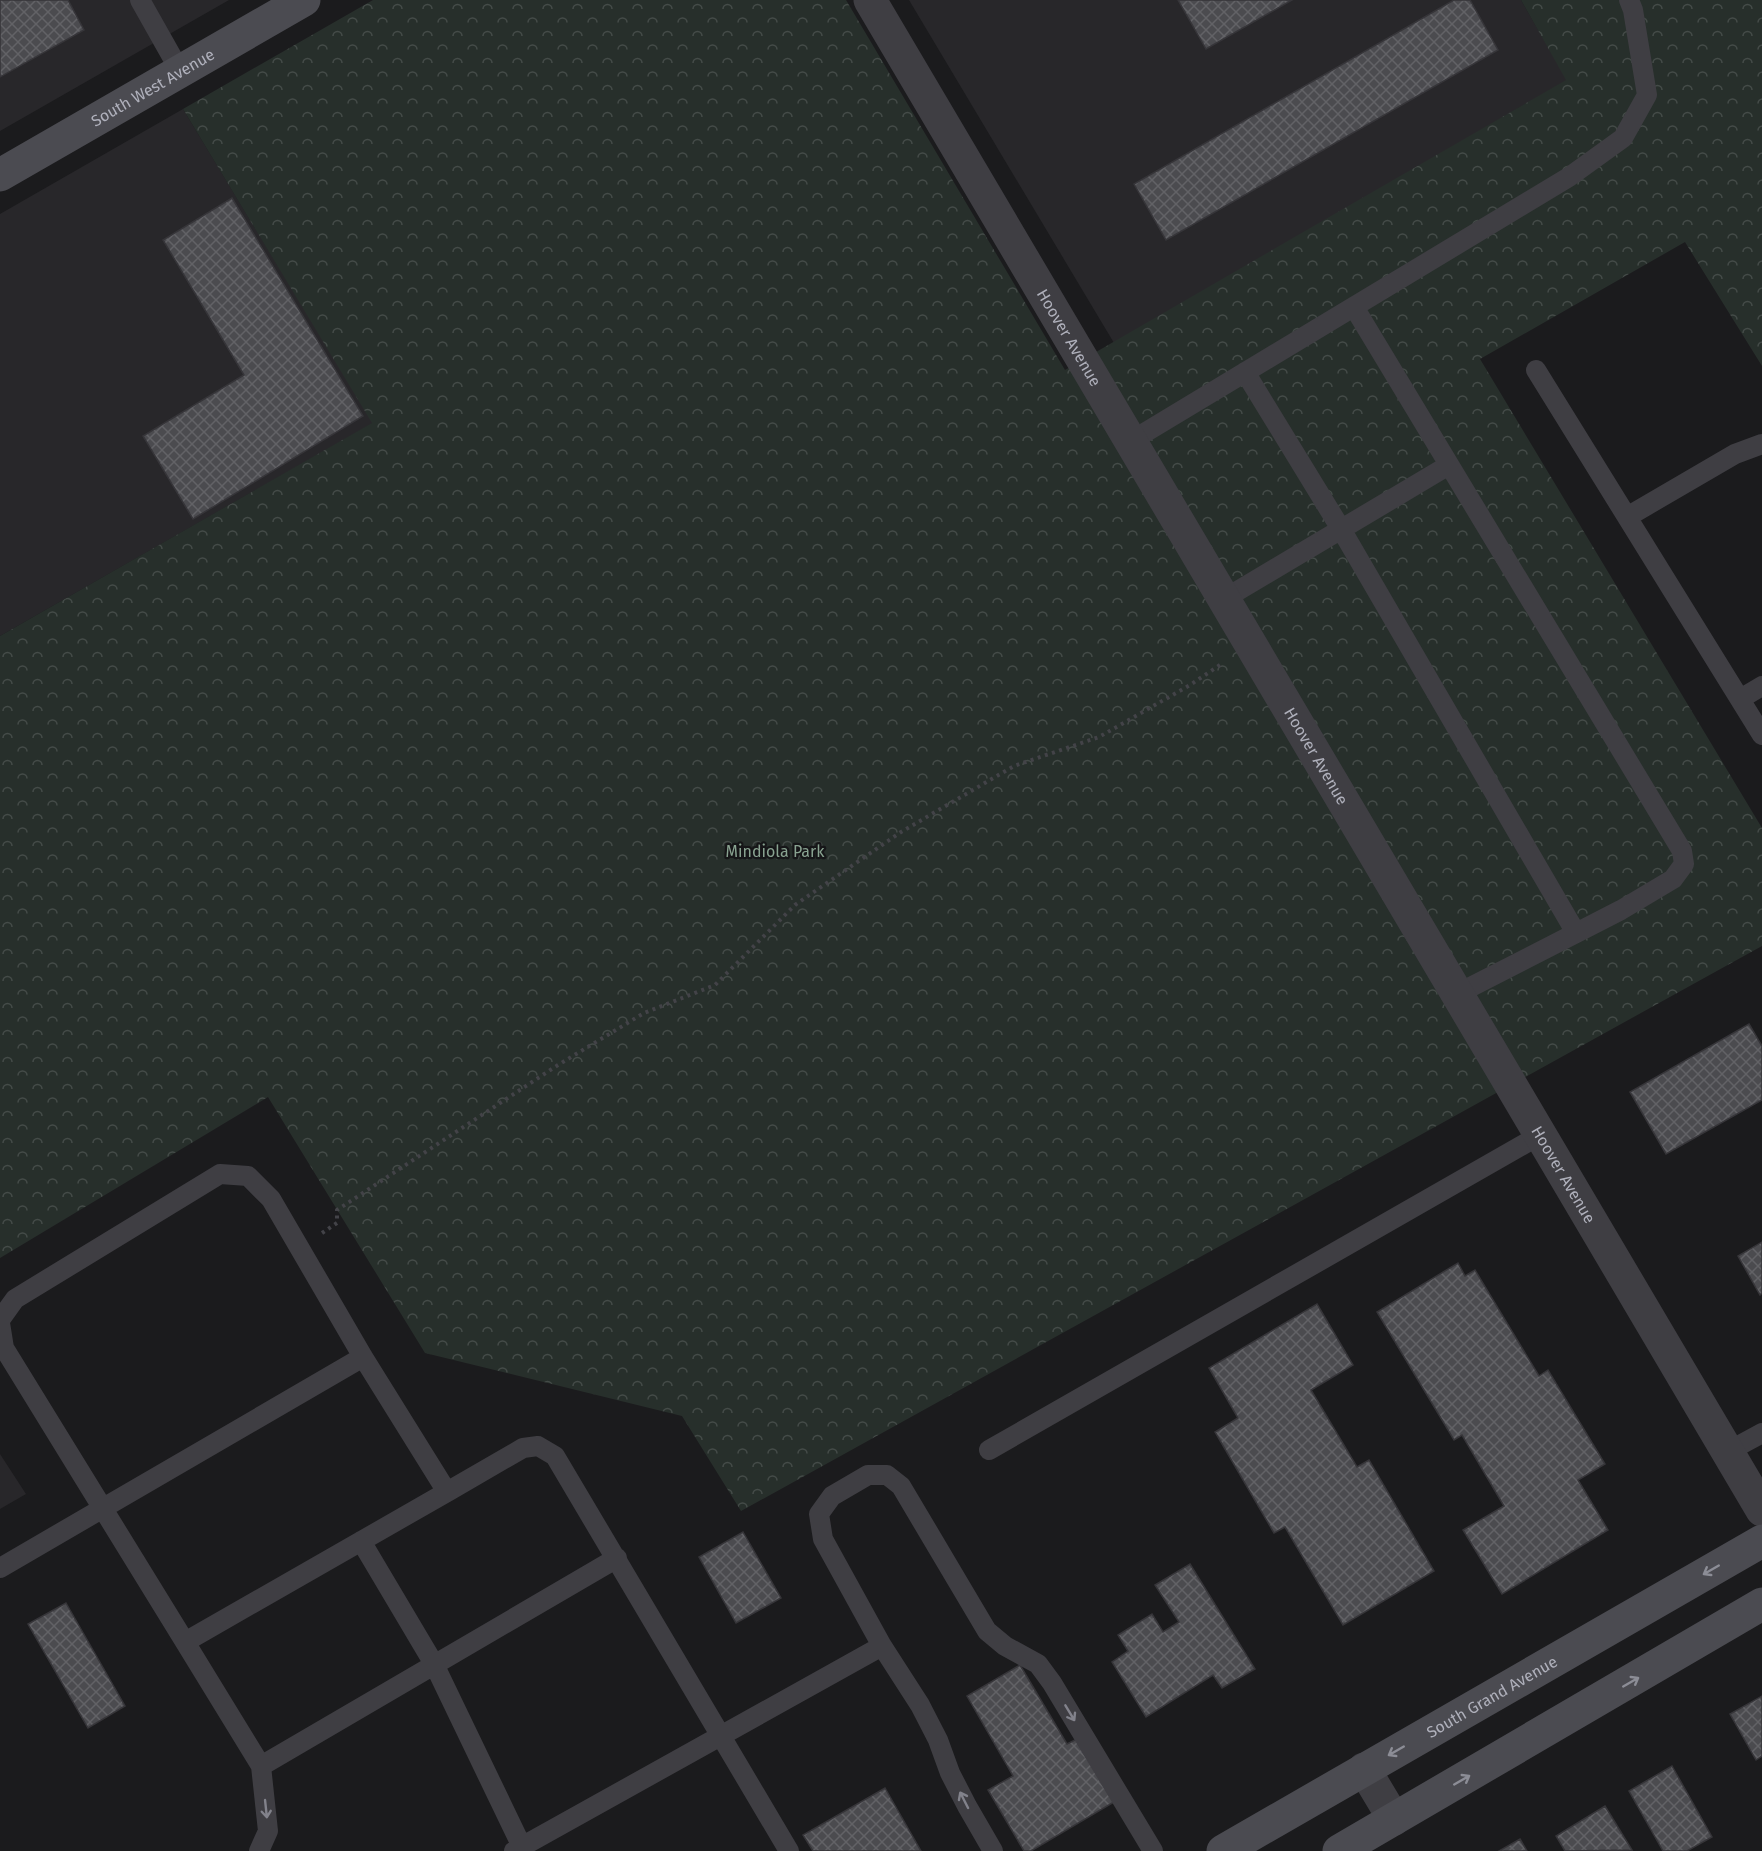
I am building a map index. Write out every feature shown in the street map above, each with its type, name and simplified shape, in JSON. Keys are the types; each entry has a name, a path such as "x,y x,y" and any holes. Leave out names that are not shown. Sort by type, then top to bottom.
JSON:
{"street":[{"name":"South West Avenue","path":"0,175 304,0"},
{"name":"Hoover Avenue","path":"870,0 1762,1510"},
{"name":"South Grand Avenue","path":"1222,1851 1762,1541"},
{"path":"1339,1851 1762,1604"},
{"path":"1364,1769 1394,1819"}],"lane":[{"path":"140,0 180,71"},
{"path":"1131,441 1569,177 1623,138 1647,95 1633,10 1629,0"},
{"path":"1354,307 1682,851 1684,864 1673,879 1622,910 1457,994"},
{"path":"1536,370 1762,735"},
{"path":"1245,372 1341,529 1576,933"},
{"path":"1627,517 1735,454 1762,444"},
{"path":"1224,599 1449,465"},
{"path":"1740,699 1762,686"},
{"path":"989,1450 1540,1134"},
{"path":"259,1851 268,1831 261,1766 4,1348 0,1322 15,1299 220,1174 248,1176 271,1199 363,1357 447,1492"},
{"path":"0,1568 363,1357"},
{"path":"1727,1452 1762,1433"},
{"path":"185,1642 523,1448 538,1446 555,1456 789,1851"},
{"path":"993,1851 950,1773 938,1740 920,1705 882,1646 823,1539 819,1514 832,1496 868,1475 887,1475 901,1486 987,1631 1005,1646 1038,1665 1052,1683 1153,1851"},
{"path":"362,1541 434,1664 520,1850 882,1646"},
{"path":"261,1766 617,1558"}],"path":[{"path":"299,1247 337,1223 337,1210 558,1065 644,1013 715,985 795,905 901,832 1014,766 1099,737 1190,685 1251,645"}],"shaded area":[{"path":"0,0 229,0 0,131"},
{"path":"909,0 1521,0 1567,80 1114,343"},
{"path":"183,109 373,423 0,636 0,214"},
{"path":"0,1454 26,1494 0,1509"}],"green space":[{"name":"Mindiola Park","path":"373,0 846,0 1065,370 1566,80 1521,0 1762,0 1762,366 1685,242 1480,359 1762,828 1762,946 741,1511 682,1416 425,1353 268,1097 0,1258 0,636 372,423 183,109"}],"building":[{"path":"0,0 68,0 84,30 0,77"},
{"path":"1178,0 1292,0 1206,49"},
{"path":"1454,0 1470,0 1498,50 1166,240 1134,184"},
{"path":"232,198 363,416 193,519 143,436 244,375 163,240"},
{"path":"1749,1024 1762,1046 1762,1100 1666,1154 1630,1092"},
{"path":"1762,1242 1762,1293 1760,1295 1738,1256"},
{"path":"1458,1263 1465,1276 1475,1270 1539,1376 1548,1370 1605,1464 1578,1480 1608,1530 1502,1594 1463,1530 1504,1506 1462,1435 1454,1440 1377,1312"},
{"path":"1317,1304 1353,1365 1311,1390 1357,1467 1369,1460 1434,1571 1343,1625 1285,1527 1274,1533 1215,1432 1238,1418 1209,1368"},
{"path":"743,1532 781,1598 736,1623 699,1557"},
{"path":"1190,1564 1255,1669 1222,1688 1213,1675 1146,1717 1112,1662 1128,1651 1118,1635 1152,1614 1163,1632 1179,1622 1155,1585"},
{"path":"66,1603 125,1706 88,1728 28,1624"},
{"path":"1020,1665 1067,1744 1077,1739 1114,1802 1031,1851 1024,1851 988,1790 1013,1776 967,1696"},
{"path":"1762,1696 1762,1756 1756,1760 1730,1714"},
{"path":"1672,1766 1712,1837 1687,1851 1663,1851 1629,1791"},
{"path":"885,1788 921,1851 813,1851 803,1835"},
{"path":"1605,1806 1632,1850 1565,1851 1556,1836"},
{"path":"1520,1839 1527,1851 1499,1851"}]}
